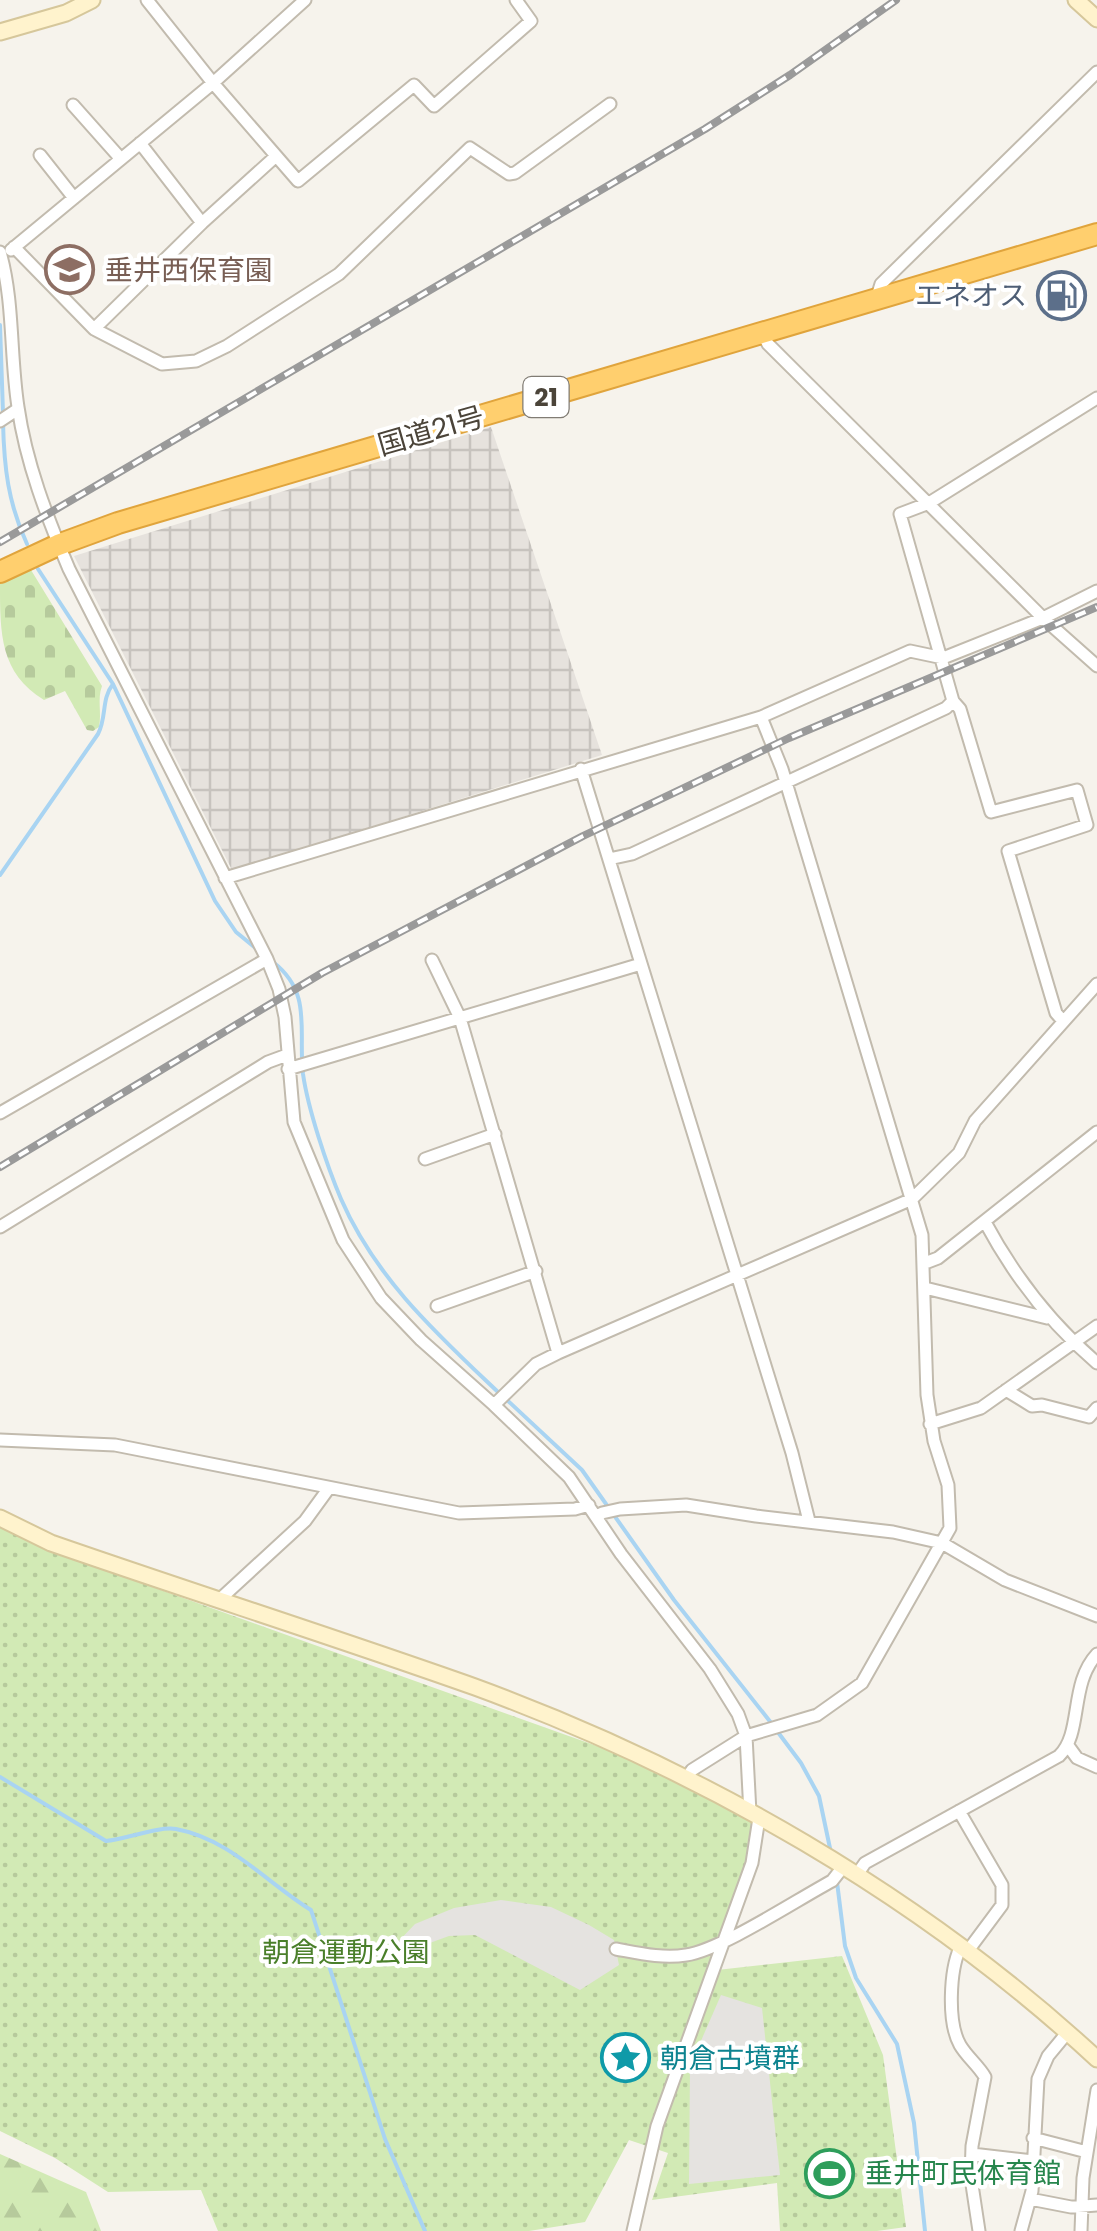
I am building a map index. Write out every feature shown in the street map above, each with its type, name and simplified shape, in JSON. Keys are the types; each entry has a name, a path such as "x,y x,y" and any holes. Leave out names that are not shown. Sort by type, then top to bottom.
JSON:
{"highway":[{"name":"国道21号","path":"0,572 58,544 118,523 1097,234"}],"street":[{"path":"0,32 66,13 92,0"},
{"path":"147,0 298,181 414,85 434,106 531,21 516,0"},
{"path":"305,0 213,83 1,256 18,408 40,498 58,544 268,959 282,1003 294,1122 342,1240 362,1273 420,1340 496,1403 600,1515 642,1582 710,1669 738,1714 746,1736 754,1816 752,1863 657,2126 633,2231"},
{"path":"1076,0 1097,19"},
{"path":"876,300 881,284 1097,72"},
{"path":"14,248 94,330 162,364 196,361 227,346 338,274 470,148 510,174 515,173 610,104"},
{"path":"73,105 120,160"},
{"path":"140,144 202,223"},
{"path":"40,156 74,198"},
{"path":"94,330 275,157"},
{"path":"762,333 768,344 1043,618 1097,666"},
{"path":"1063,1021 1056,1012 1008,851 1092,824 1077,790 992,812 960,709 953,701 900,514 929,503 1097,398"},
{"path":"0,421 18,408"},
{"path":"226,878 761,717 910,651 943,658 1043,618 1097,591"},
{"path":"609,859 632,854 946,708 953,701"},
{"path":"686,1779 692,1770 746,1736 817,1715 862,1683 950,1528 948,1484 930,1424 925,1263 912,1199 786,783 761,717"},
{"path":"582,769 792,1452 808,1521"},
{"path":"0,1113 268,959"},
{"path":"432,960 460,1018 558,1353"},
{"path":"0,1227 268,1062 288,1062 460,1018 641,964"},
{"path":"496,1403 536,1364 558,1353 912,1199 959,1154 976,1121 1097,984"},
{"path":"925,1263 938,1258 1097,1132"},
{"path":"424,1158 495,1134"},
{"path":"985,1222 1048,1318 1097,1364"},
{"path":"436,1306 536,1270"},
{"path":"925,1288 1048,1318"},
{"path":"930,1424 981,1408 1097,1326"},
{"path":"1006,1390 1032,1406 1088,1416 1097,1408"},
{"path":"0,1440 115,1446 459,1513 575,1509 588,1505"},
{"path":"218,1601 305,1521 329,1488"},
{"path":"600,1515 620,1509 686,1505 892,1532 942,1543 1005,1580 1097,1616"},
{"path":"0,1518 51,1543 477,1688 686,1779 850,1872 964,1950 1094,2050"},
{"path":"616,1949 688,1955 722,1941 1060,1756 1069,1747 1078,1686 1097,1654"},
{"path":"1069,1747 1076,1758 1097,1767"},
{"path":"959,1812 1002,1885 1002,1906 952,1966 954,2029 960,2046 985,2078 970,2178 979,2231"},
{"path":"1021,2231 1030,2199 1038,2080 1048,2056 1068,2033"},
{"path":"1081,2231 1090,2206 1083,2178 1097,2090"},
{"path":"1033,2138 1087,2152"},
{"path":"972,2154 1032,2161"},
{"path":"1030,2199 1090,2206"}],"shaded area":[{"path":"491,427 602,755 232,870 74,556"},
{"path":"501,1900 551,1907 589,1925 614,1940 619,1965 580,1990 475,1935 449,1936 407,1957 395,1945 415,1924 454,1908"},
{"path":"721,1995 762,2008 780,2175 689,2184 690,2066"}],"green space":[{"path":"31,570 102,686 99,727 93,731 87,730 65,691 44,700 29,689 11,665 2,636 0,584"},
{"name":"朝倉運動公園","path":"0,1525 38,1546 608,1750 750,1816 755,1843 708,1971 842,1956 883,2055 906,2227 877,2231 780,2231 777,2183 652,2200 668,2153 629,2140 585,2222 529,2231 218,2231 201,2190 108,2192 55,2158 0,2131"},
{"path":"0,2154 86,2192 101,2231 0,2231"}],"waterway":[{"path":"0,325 3,413"},
{"path":"3,422 8,484 27,544"},
{"path":"38,569 113,684 215,901 236,932 258,950"},
{"path":"0,875 98,734 113,684"},
{"path":"273,962 286,974 299,999 303,1074 309,1104 330,1170 355,1228 410,1304 499,1393"},
{"path":"506,1399 582,1470 674,1600 772,1724"},
{"path":"777,1731 819,1796 831,1853"},
{"path":"0,1777 106,1841 169,1829 196,1834 231,1852 311,1910 385,2139 425,2231"},
{"path":"837,1882 845,1946 856,1978 897,2044 914,2123 925,2231"}],"railway":[{"path":"0,542 705,129 896,0"},
{"path":"0,1167 322,973 583,836 789,738 1097,607"}],"place":[{"name":"垂井西保育園","path":"70,270"},
{"name":"エネオス","path":"1062,295"},
{"name":"朝倉古墳群","path":"625,2058"},
{"name":"垂井町民体育館","path":"830,2173"}]}
